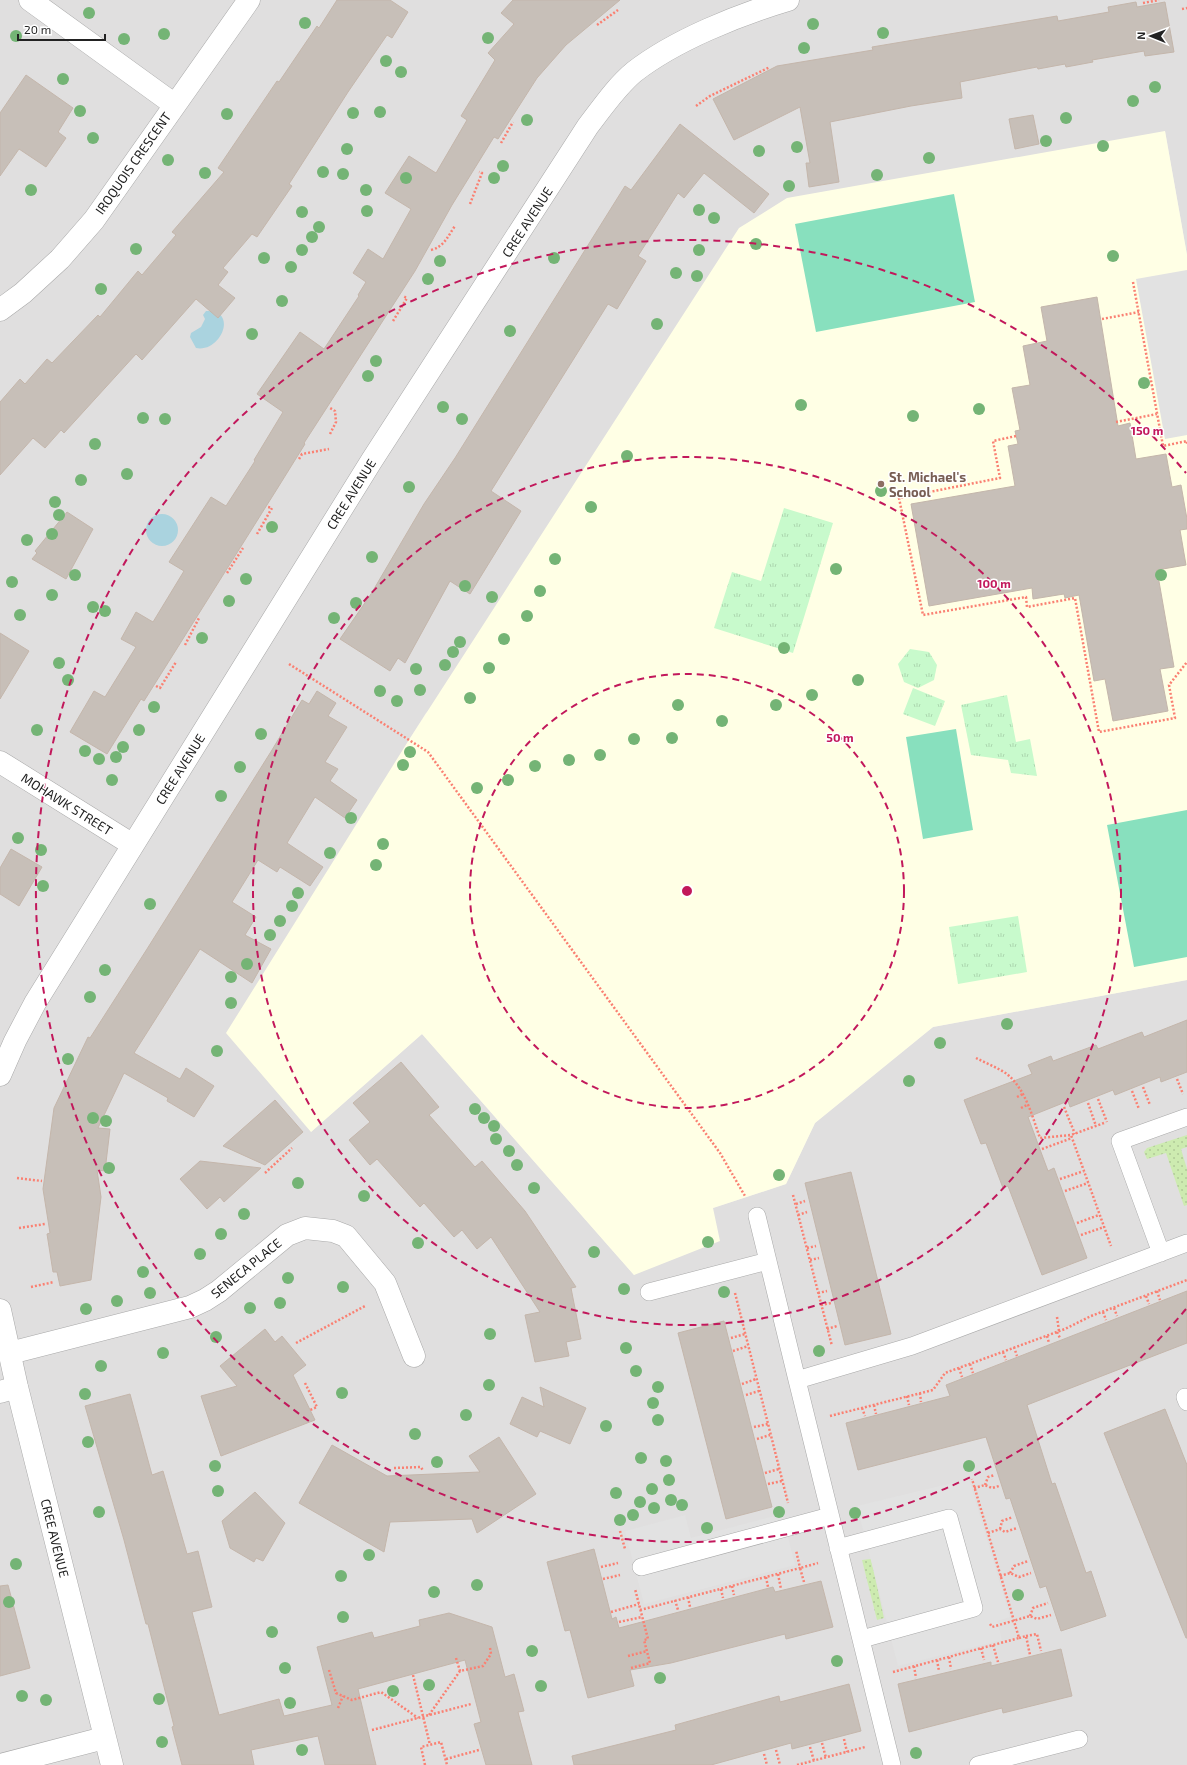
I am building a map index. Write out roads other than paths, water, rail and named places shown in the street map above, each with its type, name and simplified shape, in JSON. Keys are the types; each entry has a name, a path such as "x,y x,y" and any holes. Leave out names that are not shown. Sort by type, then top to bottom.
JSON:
{"street":[{"path":"30,0 175,105"},
{"name":"IROQUOIS CRESCENT","path":"0,310 23,293 60,259 94,220 249,0"},
{"name":"CREE AVENUE","path":"0,1076 27,1016 372,460 588,126 612,95 633,73 664,52 754,5 788,0"},
{"name":"MOHAWK STREET","path":"0,762 133,845"},
{"name":"SENECA PLACE","path":"10,1353 190,1307 219,1291 287,1236 305,1228 333,1231 346,1236 385,1283 414,1356"},
{"name":"CREE AVENUE","path":"0,1310 10,1353 9,1390 112,1765"},
{"path":"0,1765 104,1738"}],"lane":[{"path":"1161,1253 1120,1141 1187,1117"},
{"path":"757,1216 892,1765"},
{"path":"797,1380 912,1346 1187,1243"},
{"path":"649,1292 768,1261"},
{"path":"641,1566 830,1516"},
{"path":"838,1548 949,1518 974,1608 862,1639"},
{"path":"978,1765 1079,1739"}],"water":[{"path":"206,311 216,312 222,317 224,323 223,331 213,344 205,348 196,348 190,337 191,333 201,327 205,319 203,315"},
{"path":"159,514 165,514 175,521 178,530 177,536 171,543 165,546 159,546 149,539 146,533 146,527 153,517"}],"place":[{"name":"St. Michael's School","path":"881,484"}]}
